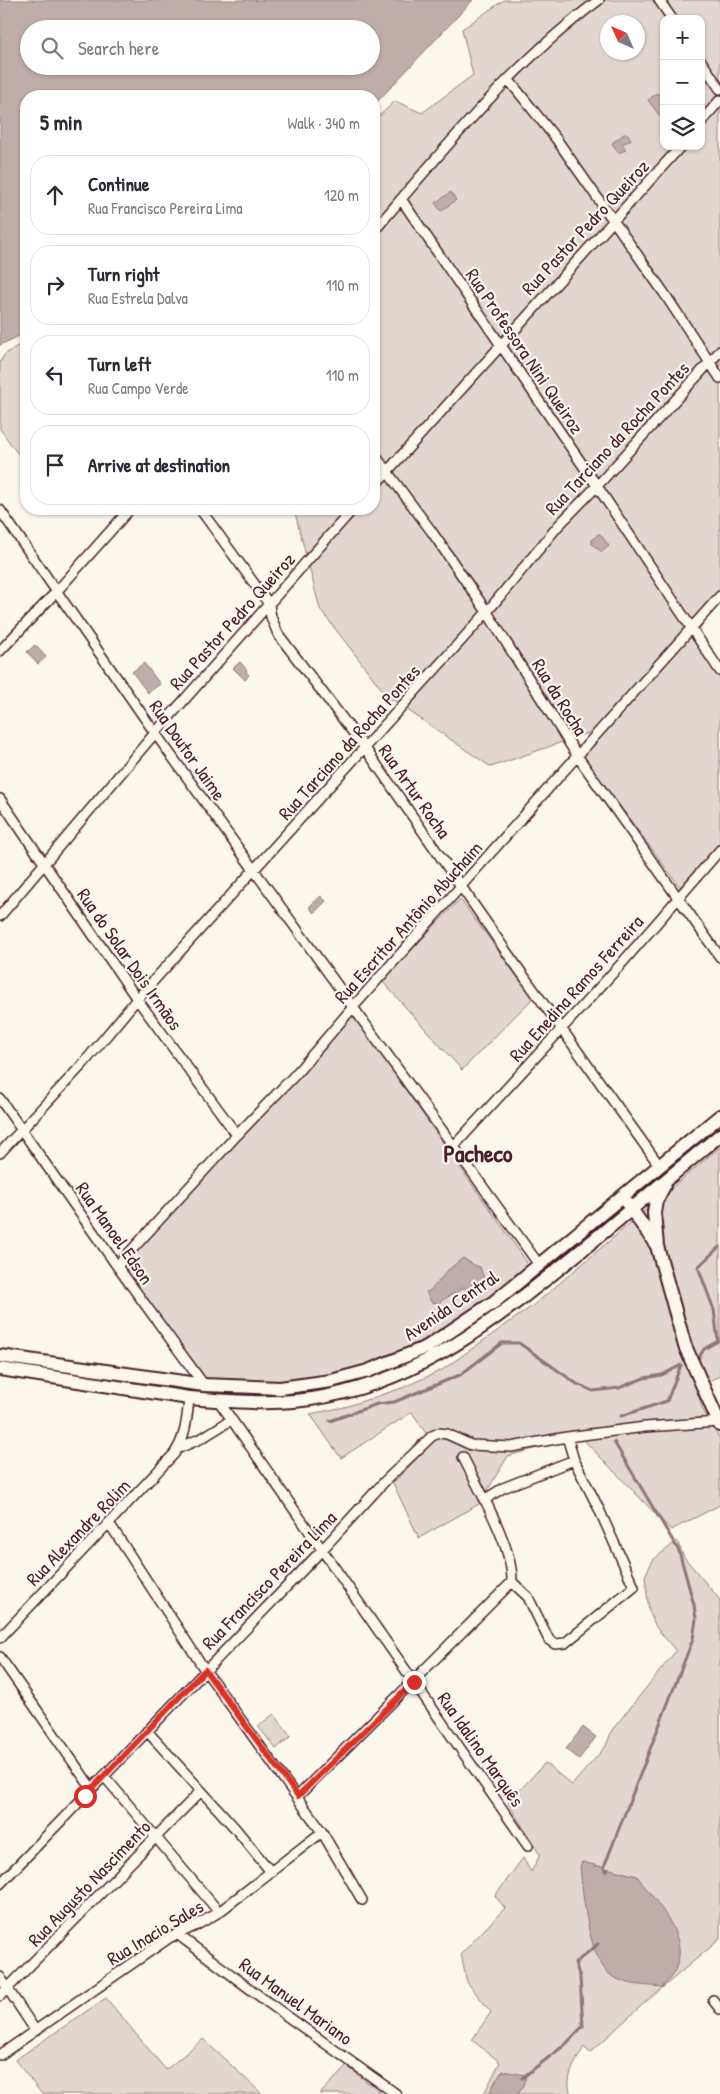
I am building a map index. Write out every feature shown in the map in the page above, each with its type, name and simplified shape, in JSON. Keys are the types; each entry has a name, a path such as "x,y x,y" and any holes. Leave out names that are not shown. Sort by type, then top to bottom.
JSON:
{"main road":[{"name":"Avenida Central","path":"0,1356 204,1385 280,1388 331,1381 384,1366 427,1348 494,1302 720,1116"},
{"name":"Avenida Central","path":"0,1369 189,1398 266,1403 328,1396 354,1390 413,1369 456,1346 502,1314 720,1136"},
{"path":"666,1180 656,1200 654,1212 657,1246 685,1346 719,1424"},
{"path":"622,1196 657,1246"},
{"path":"617,1221 633,1222 646,1232"}],"street":[{"path":"380,224 508,79 542,46 599,0"},
{"path":"659,0 669,15"},
{"path":"705,67 720,88"},
{"path":"508,79 556,140 720,378"},
{"path":"705,117 720,100"},
{"name":"Rua Pastor Pedro Queiroz","path":"380,479 677,150"},
{"name":"Rua Professora Nini Queiroz","path":"401,199 597,486 720,671"},
{"name":"Rua Tarciano da Rocha Pontes","path":"0,1153 83,1064 137,999 487,612 558,526 720,351"},
{"name":"Rua da Rocha","path":"380,463 432,532 487,612 578,757 720,957"},
{"name":"Rua Doutor Jaime","path":"0,510 155,733 540,1266"},
{"path":"0,651 125,515"},
{"name":"Rua Artur Rocha","path":"204,515 269,604 271,617 278,634 365,748 560,1029 659,1165"},
{"name":"Rua Pastor Pedro Queiroz","path":"0,916 25,889 44,863 155,733 349,515"},
{"name":"Rua Escritor Antônio Abuchaim","path":"117,1266 237,1135 295,1075 354,1006 720,596"},
{"name":"Rua do Solar Dois Irmãos","path":"0,799 137,999 237,1135"},
{"name":"Rua Enedina Ramos Ferreira","path":"454,1146 622,962 720,850"},
{"name":"Rua Manoel Edson","path":"0,1099 117,1266 204,1385"},
{"name":"Rua Alexandre Rolim","path":"179,1448 187,1422 189,1398"},
{"name":"Rua Idalino Marquês","path":"218,1400 321,1551 528,1846"},
{"name":"Rua Alexandre Rolim","path":"0,1638 179,1448 202,1438 231,1420"},
{"path":"512,1582 528,1597 548,1640 556,1644 565,1643 634,1588 598,1507 574,1460 567,1437 645,1427 719,1424"},
{"name":"Rua Francisco Pereira Lima","path":"0,1884 321,1551 415,1450 432,1436 439,1433 447,1434 471,1445 511,1447 567,1437"},
{"path":"298,1796 512,1582 512,1572 503,1540 463,1457"},
{"path":"484,1500 503,1488 574,1460"},
{"path":"109,1523 205,1670 298,1796 322,1832 362,1900"},
{"path":"0,1657 92,1789"},
{"path":"147,1731 235,1828 272,1872"},
{"path":"104,1776 219,1912"},
{"name":"Rua Augusto Nascimento","path":"0,1996 201,1791"},
{"name":"Rua Inacio Sales","path":"0,2055 177,1934 219,1912 322,1832"},
{"name":"Rua Manuel Mariano","path":"177,1934 266,2001 396,2094"},
{"path":"0,1977 34,2030"},
{"path":"713,2000 720,2010"}],"shaded area":[{"path":"0,0 473,0 380,99 380,90 20,90 20,336 0,345"},
{"path":"504,0 720,0 720,591 694,640 720,679 720,843 680,887 583,756 602,728 491,767 387,696 320,609 296,515 380,515 380,115 395,101 422,113 473,75 462,29"},
{"path":"657,93 660,97 660,116 648,100"},
{"path":"624,134 628,134 631,140 622,144 626,150 618,153 612,143"},
{"path":"451,192 456,200 441,211 435,203"},
{"path":"20,344 20,457 0,429 0,363 4,355"},
{"path":"598,534 609,546 602,552 592,544 592,540"},
{"path":"35,645 46,657 38,664 27,652"},
{"path":"240,662 249,675 245,680 233,668"},
{"path":"144,663 160,684 148,693 132,672"},
{"path":"321,896 326,901 314,913 309,907"},
{"path":"460,899 533,998 462,1070 382,981"},
{"path":"350,1011 527,1262 521,1272 485,1301 444,1329 403,1350 360,1367 316,1378 283,1383 238,1382 206,1378 122,1265"},
{"path":"720,1147 720,1376 695,1386 703,1410 720,1439 720,1505 671,1530 577,1433 562,1441 508,1456 479,1504 419,1538 393,1483 432,1443 412,1412 341,1458 310,1414 345,1407 402,1388 442,1370 535,1304"},
{"path":"463,1258 480,1267 484,1279 482,1282 475,1287 462,1288 439,1303 431,1302 426,1292 431,1290 448,1270"},
{"path":"677,1541 684,1557 720,1600 720,1939 642,2005 590,2053 584,2047 570,2076 569,2088 571,2094 518,2094 524,2085 497,2078 489,2094 484,2094 500,2062 472,2040 491,2012 467,1982 461,1954 505,1908 495,1896 523,1858 531,1872 540,1855 508,1803 545,1763 572,1785 606,1746 612,1730 676,1651 656,1627 649,1611 645,1576 653,1560","holes":["582,1862 637,1876 580,1867"]},
{"path":"274,1714 291,1736 276,1749 258,1726"},
{"path":"583,1727 596,1737 579,1759 566,1749"},
{"path":"582,1862 637,1876 666,1916 674,1930 679,1958 674,1973 662,1987 625,1982 613,1977 605,1969 592,1943 588,1926 580,1867"},
{"path":"106,1998 166,2070 203,2039 262,2094 42,2094 15,2060"},
{"path":"347,2066 382,2094 320,2094"},
{"path":"503,2071 526,2075 524,2085 518,2094 489,2094"}],"waterway":[{"path":"698,1359 704,1349 718,1341 714,1310 698,1267 720,1246"},
{"path":"330,1421 377,1404 394,1402 460,1375 502,1343 519,1343 577,1384 593,1391 619,1388 644,1378 662,1375 681,1365"},
{"path":"621,1416 667,1401 681,1365"},
{"path":"607,1871 604,1867 693,1639 696,1619 679,1551 614,1442"},
{"path":"522,2078 566,2044 583,2026 580,1977 575,1963 598,1944"}],"district":[{"name":"Pacheco","path":"478,1154"}],"route":[{"path":"85,1796 205,1670 298,1796 414,1682"}]}
